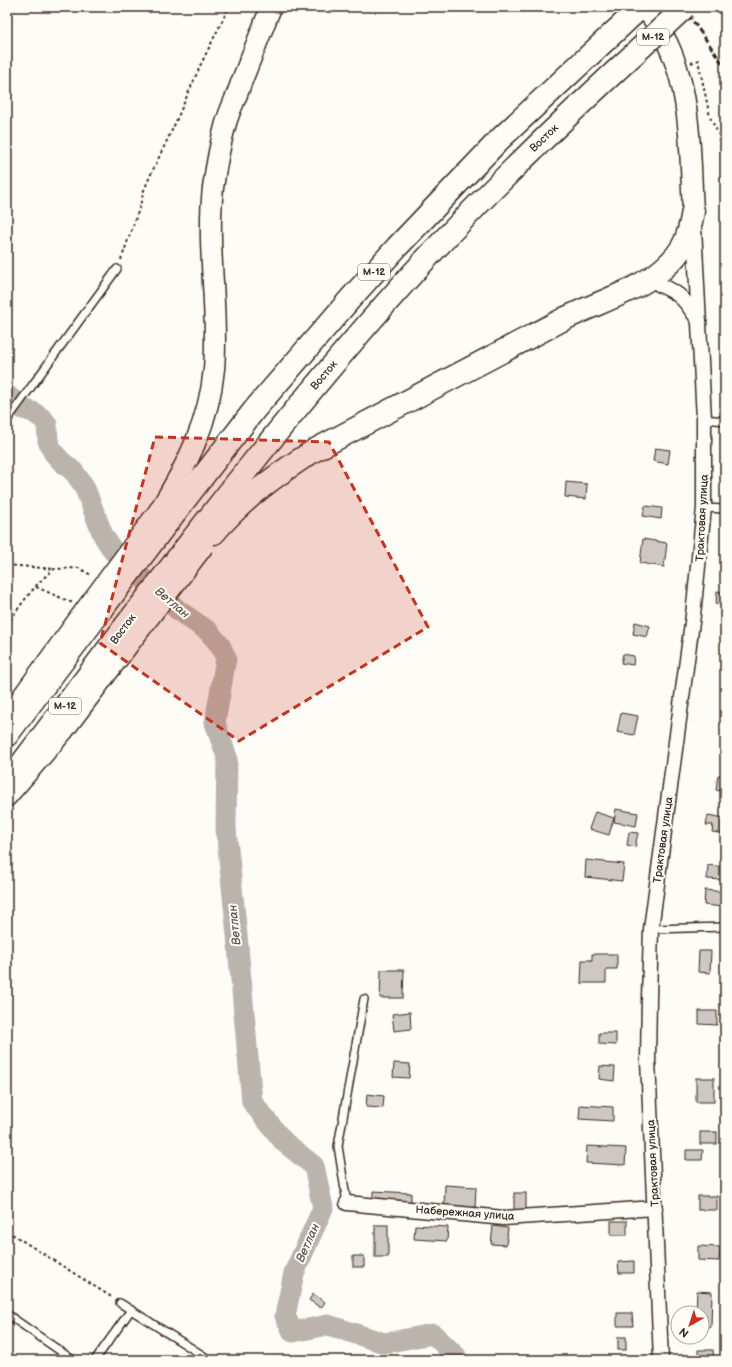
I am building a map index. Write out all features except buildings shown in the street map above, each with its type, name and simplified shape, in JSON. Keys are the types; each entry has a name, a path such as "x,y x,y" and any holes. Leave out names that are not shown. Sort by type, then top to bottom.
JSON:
{"highway":[{"name":"М-12","path":"7,734 88,607 164,515 351,298 444,196 500,139 641,7"},
{"name":"Восток","path":"7,783 128,633 199,541 278,430 326,372 425,260 520,162 685,7"},
{"path":"199,541 259,488 315,450 564,319 652,278 675,258 684,246 690,231 693,211"}],"main road":[{"path":"164,515 176,483 192,453 199,434 214,370 215,349 211,231 213,189 216,171 227,122 271,7"},
{"path":"644,7 654,18 674,54 682,83 688,119 693,211"},
{"path":"7,718 88,607"},
{"path":"7,796 63,731 128,633"}],"street":[{"name":"Трактовая улица","path":"661,1360 648,1060 649,998 651,929 693,615 704,508 704,419 693,211"},
{"name":"Трактовая улица","path":"660,285 673,290 685,300 699,322"},
{"name":"Набережная улица","path":"347,1203 504,1218 655,1208"}],"lane":[{"path":"7,420 117,269"},
{"path":"704,419 725,421"},
{"path":"704,508 725,510"},
{"path":"651,929 725,927"},
{"path":"347,1203 338,1146 364,999"},
{"path":"120,1303 210,1360"},
{"path":"95,1360 131,1310"},
{"path":"7,1314 73,1360"}],"path":[{"path":"117,269 126,247 148,179 229,7"},
{"path":"687,64 698,60 710,116 719,135 721,147 725,320"},
{"path":"7,565 54,569"},
{"path":"36,587 88,607"},
{"path":"7,1231 120,1303"}],"highlighted area":[{"path":"155,437 329,442 428,627 239,741 100,643"}],"waterway":[{"name":"Ветлан","path":"7,395 23,409 33,412 47,424 48,441 53,452 74,472 84,486 103,535 113,551 179,611 208,631 220,645 226,658 215,723 227,757 226,829 252,1102 284,1142 314,1166 323,1208 294,1273 285,1316 293,1332 328,1325 384,1343 433,1334 456,1356 458,1360"}],"railway":[{"path":"683,7 725,67"}]}
